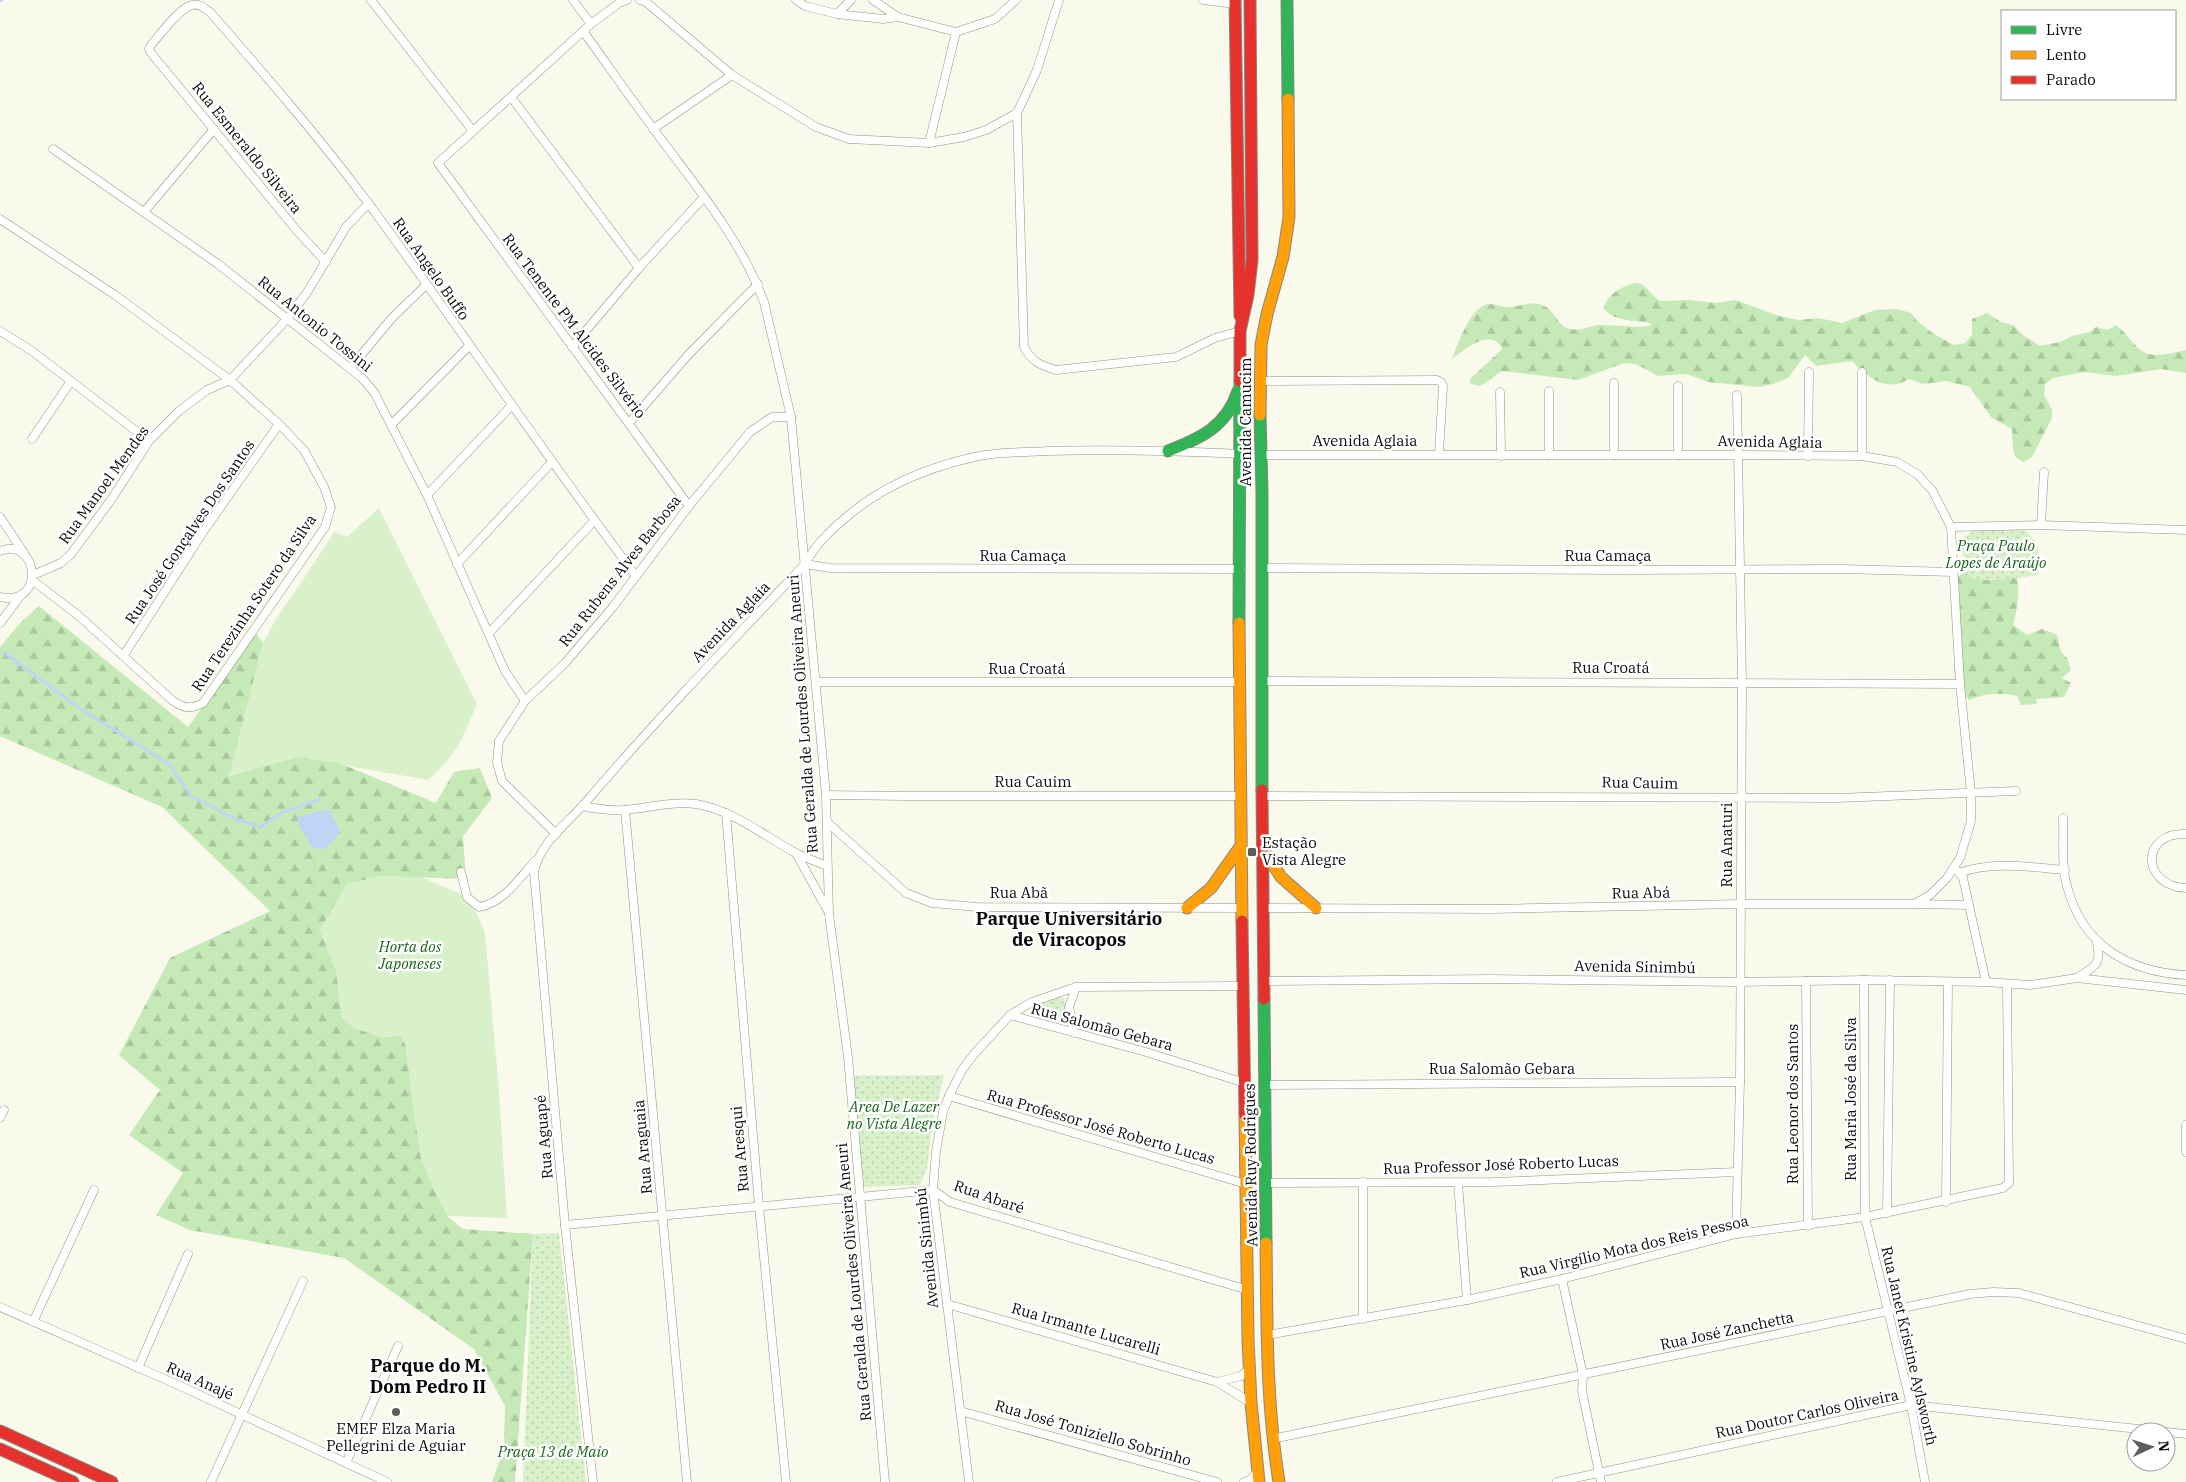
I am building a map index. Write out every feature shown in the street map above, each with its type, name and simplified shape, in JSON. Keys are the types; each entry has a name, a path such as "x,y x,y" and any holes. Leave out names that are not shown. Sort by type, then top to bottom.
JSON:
{"main road":[{"name":"Avenida Camucim","path":"1240,331 1248,295 1252,260 1250,0"},
{"name":"Avenida Camucim","path":"1263,847 1259,381 1262,337 1284,257 1289,217 1286,0"},
{"name":"Avenida Camucim","path":"1235,2 1241,376 1240,847"},
{"path":"1168,451 1201,438 1217,427 1230,412 1237,396 1241,376"},
{"path":"1240,454 1260,455"},
{"path":"1239,682 1261,681"},
{"path":"1187,908 1204,897 1240,847"},
{"name":"Avenida Ruy Rodrigues","path":"1240,847 1248,1340 1251,1403 1258,1477"},
{"path":"1263,847 1273,869 1281,880 1316,908"},
{"name":"Avenida Ruy Rodrigues","path":"1263,847 1267,1335 1272,1439 1279,1482"},
{"path":"1241,908 1263,908"},
{"path":"1242,986 1263,981"},
{"path":"1248,1340 1267,1335"},
{"path":"0,1431 112,1482"},
{"path":"0,1449 73,1482"}],"street":[{"path":"371,0 472,130 591,24 619,3 627,0"},
{"path":"573,0 591,24"},
{"path":"796,0 805,6 837,14 883,19 898,17"},
{"path":"837,14 851,0"},
{"path":"873,0 898,17 956,32 995,19 1016,0"},
{"path":"1059,0 1037,70 1017,113 1024,347 1030,358 1038,365 1056,370 1176,357 1215,338 1240,331"},
{"path":"1203,0 1235,2"},
{"path":"643,1 732,75 816,128 849,139 929,143 964,137 986,130 1017,113"},
{"name":"Rua Angelo Buffo","path":"150,49 151,45 183,10 192,4 201,5 210,12 293,107 368,204 594,521 636,576"},
{"name":"Rua Geralda de Lourdes Oliveira Aneuri","path":"583,31 704,197 733,240 758,284 791,417 826,794 830,914 848,1058 885,1482"},
{"path":"929,143 956,32"},
{"name":"Rua Esmeraldo Silveira","path":"150,49 298,232 326,262"},
{"path":"653,129 732,75"},
{"path":"511,97 639,268"},
{"path":"144,212 214,129"},
{"name":"Rua Tenente PM Alcides Silvério","path":"472,130 438,163 688,506"},
{"name":"Rua Antonio Tossini","path":"54,150 218,264 351,367 374,392 427,495 505,671 525,701"},
{"path":"572,347 639,268 704,197"},
{"name":"Rua Manoel Mendes","path":"32,578 61,563 71,554 111,500 149,441 179,410 207,390 230,380 288,318 326,262 346,227 368,204"},
{"name":"Rua Terezinha Sotero da Silva","path":"0,219 115,295 230,380 279,424 304,450 324,486 331,507 325,526 203,703 193,708 183,708 173,701 79,616 32,578"},
{"path":"629,423 689,354 758,284"},
{"path":"351,367 392,318 426,285"},
{"path":"0,331 32,351 149,441"},
{"path":"392,425 469,346"},
{"path":"1808,456 1809,372"},
{"path":"1862,372 1862,456"},
{"path":"1259,381 1436,380 1441,382 1443,386 1439,454"},
{"path":"32,439 71,381"},
{"path":"1614,383 1614,455"},
{"path":"1678,386 1678,455"},
{"path":"1549,455 1550,391"},
{"path":"1500,392 1501,456"},
{"name":"Rua Anaturi","path":"1736,1234 1740,1082 1742,682 1742,569 1737,395"},
{"path":"427,495 512,405"},
{"name":"Rua Rubens Alves Barbosa","path":"556,834 502,781 498,762 499,741 525,701 566,662 612,608 688,506 750,432 772,417 791,417"},
{"name":"Rua José Gonçalves Dos Santos","path":"124,656 203,532 279,424"},
{"name":"Avenida Aglaia","path":"582,806 650,728 805,564 814,548 828,533 869,499 914,476 972,457 1021,452 1168,451 1240,454"},
{"name":"Avenida Aglaia","path":"1260,455 1439,454 1501,456 1738,454 1862,456 1897,462 1918,474 1932,490 1951,527 1960,684 1971,793 1971,821 1957,870"},
{"path":"457,564 552,462"},
{"path":"2041,525 2044,472"},
{"path":"0,517 31,564 32,578 0,623"},
{"path":"489,633 594,521"},
{"path":"1951,527 2041,525 2186,530"},
{"path":"0,550 12,549 27,557"},
{"name":"Rua Camaça","path":"805,564 830,568 1241,569"},
{"name":"Rua Camaça","path":"1262,568 1742,569 1953,572"},
{"path":"0,596 15,597 22,594"},
{"name":"Rua Croatá","path":"1261,681 1960,684"},
{"name":"Rua Croatá","path":"816,682 1239,682"},
{"name":"Rua Cauim","path":"1262,796 1492,795 1837,798 2016,791"},
{"name":"Rua Cauim","path":"826,794 905,796 1240,796"},
{"path":"462,872 467,897 479,907 488,905 499,900 582,806 603,810 625,810 673,804 697,804 726,813 796,853 828,866"},
{"name":"Rua Araguaia","path":"625,810 687,1482"},
{"name":"Rua Aresqui","path":"726,813 758,1206 786,1482"},
{"path":"2063,818 2067,886 2076,912 2097,943 2100,957 2098,962 2077,978"},
{"name":"Rua Abã","path":"826,822 906,893 932,903 977,907 1241,908"},
{"path":"2186,834 2168,836 2160,840 2154,850 2153,858 2156,875 2163,883 2175,888 2186,888"},
{"path":"796,853 830,914"},
{"name":"Rua Aguapé","path":"536,860 534,872 565,1225 593,1482"},
{"path":"1914,904 1930,895 1957,870 1987,867 2065,870"},
{"path":"1957,870 1963,878 1986,982"},
{"name":"Rua Abá","path":"1263,908 1492,909 1741,904 1969,905"},
{"path":"2097,943 2133,965 2161,972 2186,975"},
{"name":"Avenida Sinimbú","path":"1263,981 1492,979 1739,982 1890,980 2030,984 2077,978 2186,990"},
{"name":"Rua Maria José da Silva","path":"1864,980 1865,1217"},
{"path":"1887,1213 1890,980"},
{"name":"Rua Leonor dos Santos","path":"1806,981 1808,1226"},
{"path":"1946,1202 1948,982"},
{"name":"Rua Virgílio Mota dos Reis Pessoa","path":"1267,1335 1467,1300 1562,1279 1736,1234 1865,1217 1946,1202 2007,1186 2009,1183 2007,984"},
{"name":"Avenida Sinimbú","path":"969,1482 933,1190 936,1151 943,1112 962,1070 1010,1015 1032,1002 1076,987 1242,986"},
{"path":"1074,1033 1069,1007 1076,987"},
{"name":"Rua Salomão Gebara","path":"1010,1015 1146,1052 1245,1083"},
{"name":"Rua Salomão Gebara","path":"1264,1085 1740,1082"},
{"name":"Rua Professor José Roberto Lucas","path":"949,1096 1246,1184"},
{"path":"2186,1125 2186,1152"},
{"name":"Rua Professor José Roberto Lucas","path":"1266,1183 1458,1183 1738,1172"},
{"path":"1363,1182 1363,1319"},
{"path":"1458,1183 1467,1300"},
{"path":"33,1322 94,1190"},
{"name":"Rua Abaré","path":"565,1225 933,1190 950,1202 1248,1290"},
{"name":"Rua Janet Kristine Aylsworth","path":"1865,1217 1911,1405 1925,1482"},
{"path":"138,1368 188,1254"},
{"path":"1562,1279 1583,1375 1582,1391 1601,1482"},
{"path":"211,1482 303,1281"},
{"name":"Rua José Zanchetta","path":"1272,1439 1970,1294 1993,1292 2019,1294 2186,1339"},
{"name":"Rua Irmante Lucarelli","path":"947,1304 1217,1382 1251,1403"},
{"name":"Rua Anajé","path":"0,1307 387,1482"},
{"path":"346,1463 398,1346"},
{"path":"1217,1382 1241,1376 1249,1370"},
{"name":"Rua Doutor Carlos Oliveira","path":"1557,1482 1911,1405 2186,1434"},
{"name":"Rua José Toniziello Sobrinho","path":"960,1411 1217,1482"},
{"path":"1244,1482 1258,1477"}],"green space":[{"path":"1637,283 1643,285 1659,301 1689,300 1716,303 1735,300 1779,316 1799,320 1818,318 1842,323 1875,310 1897,309 1911,313 1917,321 1934,334 1954,345 1965,343 1972,335 1972,319 1987,313 2001,322 2013,325 2023,335 2040,346 2060,342 2072,336 2089,332 2096,327 2108,330 2116,325 2139,349 2149,354 2162,355 2186,350 2186,373 2161,369 2116,376 2084,372 2053,378 2045,384 2044,395 2052,410 2052,418 2032,457 2024,462 2016,457 2014,453 2012,429 1991,417 1970,387 1946,381 1923,384 1909,379 1900,383 1885,384 1871,378 1852,361 1816,366 1805,355 1788,378 1759,387 1708,382 1687,374 1658,376 1636,364 1624,363 1578,380 1503,371 1478,386 1470,383 1470,379 1502,347 1497,342 1484,340 1470,346 1452,359 1471,318 1482,306 1489,304 1509,307 1539,304 1550,310 1565,327 1574,330 1600,325 1650,326 1652,324 1650,323 1618,318 1608,313 1604,308 1608,299 1617,291"},
{"path":"379,508 477,704 453,754 428,780 298,757 228,776 263,643 277,617 334,532 347,537"},
{"name":"Praça Paulo Lopes de Araújo","path":"2023,529 2033,539 2038,549 2040,561 2038,575 1993,580 1969,577 1960,540 1974,530"},
{"path":"1989,565 2013,567 2016,574 2018,602 2013,625 2027,635 2042,629 2057,635 2061,652 2067,658 2071,670 2062,678 2071,683 2064,697 2036,699 2037,704 2021,705 2017,696 2004,694 1981,696 1969,700 1956,681 1954,670 1958,633 1956,578 1963,573"},
{"path":"39,606 188,727 255,632 263,643 229,776 298,757 339,763 436,803 454,772 480,768 492,798 463,836 466,879 381,876 347,884 320,930 336,971 342,1017 354,1028 381,1037 402,1036 406,1047 421,1157 433,1188 447,1216 463,1229 533,1234 515,1482 492,1482 504,1449 505,1406 474,1349 344,1258 190,1230 156,1215 183,1173 129,1135 160,1090 119,1055 170,958 270,911 162,807 0,736 0,647 20,623"},
{"name":"Horta dos Japoneses","path":"381,876 418,876 461,894 477,914 485,932 499,1091 507,1218 447,1216 429,1179 421,1155 413,1115 406,1047 403,1036 381,1037 354,1028 342,1016 336,971 320,930 347,884"},
{"path":"1053,997 1064,998 1068,1025 1045,1020 1032,1013 1032,1007"},
{"name":"Area De Lazer no Vista Alegre","path":"944,1075 932,1126 927,1169 920,1185 860,1187 853,1076"},
{"name":"Praça 13 de Maio","path":"559,1233 586,1482 523,1482 533,1234"}],"water":[{"path":"329,809 340,831 334,841 324,849 312,848 301,829 297,817"}],"waterway":[{"path":"4,652 78,707 169,764 191,796 236,819 261,827 281,813 320,799"}],"traffic: fast":[{"path":"1287,0 1288,99"},
{"path":"1239,623 1240,381"},
{"path":"1168,451 1211,430 1227,414 1238,391"},
{"path":"1260,415 1262,493 1262,790"},
{"path":"1264,999 1266,1243"}],"traffic: slow":[{"path":"1260,415 1261,345 1267,314 1283,257 1289,217 1288,99"},
{"path":"1239,623 1242,921"},
{"path":"1187,908 1211,888 1240,847"},
{"path":"1265,852 1281,877 1316,908"},
{"path":"1245,1115 1248,1340 1251,1403 1259,1482"},
{"path":"1266,1243 1269,1393 1279,1482"}],"traffic: jam":[{"path":"1235,0 1240,316"},
{"path":"1240,381 1240,331 1248,295 1252,260 1250,0"},
{"path":"1262,790 1264,999"},
{"path":"1242,921 1245,1115"},
{"path":"0,1431 112,1482"},
{"path":"0,1449 73,1482"}],"place":[{"name":"Estação Vista Alegre","path":"1252,852"},
{"name":"EMEF Elza Maria Pellegrini de Aguiar","path":"396,1412"}],"district":[{"name":"Parque Universitário de Viracopos","path":"1069,930"},
{"name":"Parque do M. Dom Pedro II","path":"428,1376"}]}
